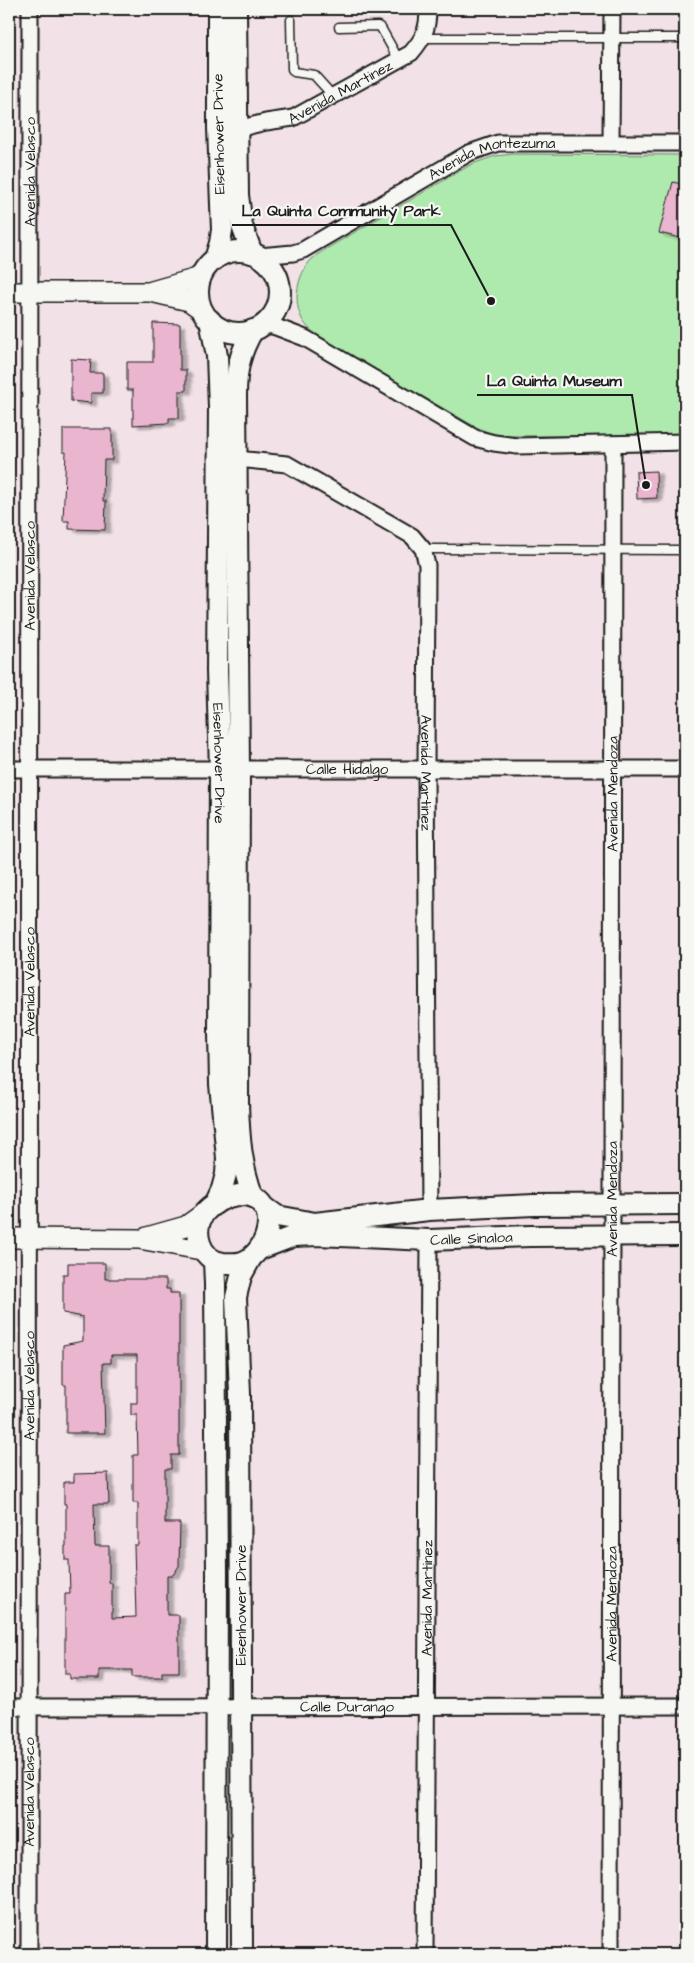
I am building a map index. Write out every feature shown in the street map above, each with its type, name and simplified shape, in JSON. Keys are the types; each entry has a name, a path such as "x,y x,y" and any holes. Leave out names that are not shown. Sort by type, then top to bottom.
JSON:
{"main road":[{"name":"Eisenhower Drive","path":"210,1208 222,1189 226,1174 227,1158 220,1084 237,459 236,377 242,352 259,327 272,316 278,306 280,295 280,283 272,268 256,254 242,226 228,129 218,9"},
{"name":"Eisenhower Drive","path":"236,9 222,230 215,259 201,277 199,300 207,315 217,356 219,407 216,672 229,770 241,1152 245,1173 258,1202"},
{"path":"215,259 226,253 237,251 256,254"},
{"path":"207,315 220,327 230,331 242,332 259,327"},
{"path":"238,1195 258,1202 268,1219 268,1224 264,1240 255,1254 242,1262 233,1263 207,1255 198,1231 210,1208 230,1196 238,1195"},
{"name":"Calle Sinaloa","path":"258,1202 277,1216 315,1223 428,1210 612,1204 685,1204"},
{"name":"Calle Sinaloa","path":"255,1254 294,1236 318,1235 429,1240 612,1234 685,1235"},
{"name":"Eisenhower Drive","path":"242,1954 240,1394 236,1297 241,1276 255,1254"},
{"name":"Eisenhower Drive","path":"207,1255 216,1284 216,1954"}],"street":[{"name":"Avenida Velasco","path":"29,1954 30,9"},
{"path":"423,38 428,19 428,9"},
{"path":"611,143 612,9"},
{"name":"Avenida Martinez","path":"228,129 293,118 411,53 423,38"},
{"name":"Avenida Montezuma","path":"256,254 293,253 303,250 469,153 498,144 685,143"},
{"path":"151,292 201,277"},
{"path":"9,292 151,292 189,302 207,315"},
{"path":"259,327 290,331 321,347 474,438 494,444 517,446 685,442"},
{"name":"Avenida Mendoza","path":"611,1954 613,444"},
{"path":"237,459 287,464 412,536 423,549"},
{"name":"Avenida Martinez","path":"423,549 427,565 428,1210"},
{"name":"Calle Hidalgo","path":"9,769 685,769"},
{"path":"139,1239 186,1226 210,1208"},
{"path":"9,1238 139,1239 207,1255"},
{"name":"Avenida Martinez","path":"425,1954 429,1240"},
{"name":"Calle Durango","path":"9,1707 685,1706"}],"lane":[{"path":"291,20 292,69 294,72 314,75 333,96"},
{"path":"339,27 378,26 381,28 399,60"},
{"path":"423,38 685,38"},
{"path":"423,549 685,550"}],"green space":[{"path":"514,154 685,155 685,435 508,436 490,433 474,426 316,336 303,321 298,305 298,288 303,272 314,257 472,164 495,156"}],"building":[{"path":"673,182 685,185 685,239 659,233"},
{"path":"153,323 180,324 180,370 186,370 186,391 179,391 179,418 169,418 169,423 133,425 133,390 127,390 127,362 153,362"},
{"path":"71,359 91,360 90,373 103,373 103,393 91,393 91,403 71,401"},
{"path":"63,429 112,429 112,460 104,460 103,501 106,501 105,530 69,529 69,521 63,521 66,452 63,452"},
{"path":"656,471 657,498 637,499 636,472"},
{"path":"68,1263 105,1263 105,1279 166,1279 166,1289 170,1289 170,1293 179,1293 179,1455 171,1455 171,1469 165,1469 165,1523 180,1523 179,1566 173,1575 167,1575 167,1615 179,1615 179,1672 162,1672 162,1677 132,1677 132,1670 99,1670 99,1679 70,1679 70,1674 65,1674 65,1594 70,1594 69,1560 65,1560 66,1504 64,1504 64,1482 74,1482 74,1474 108,1473 109,1504 94,1504 95,1546 109,1546 109,1583 112,1583 112,1618 136,1617 134,1545 138,1545 138,1503 133,1503 133,1455 138,1455 137,1415 131,1415 131,1403 137,1403 137,1355 111,1355 111,1363 103,1363 105,1433 66,1433 66,1385 63,1385 63,1345 83,1341 83,1317 63,1313 63,1274 68,1274"}],"place":[{"name":"La Quinta Community Park","path":"491,301"},
{"name":"La Quinta Museum","path":"646,485"}]}
